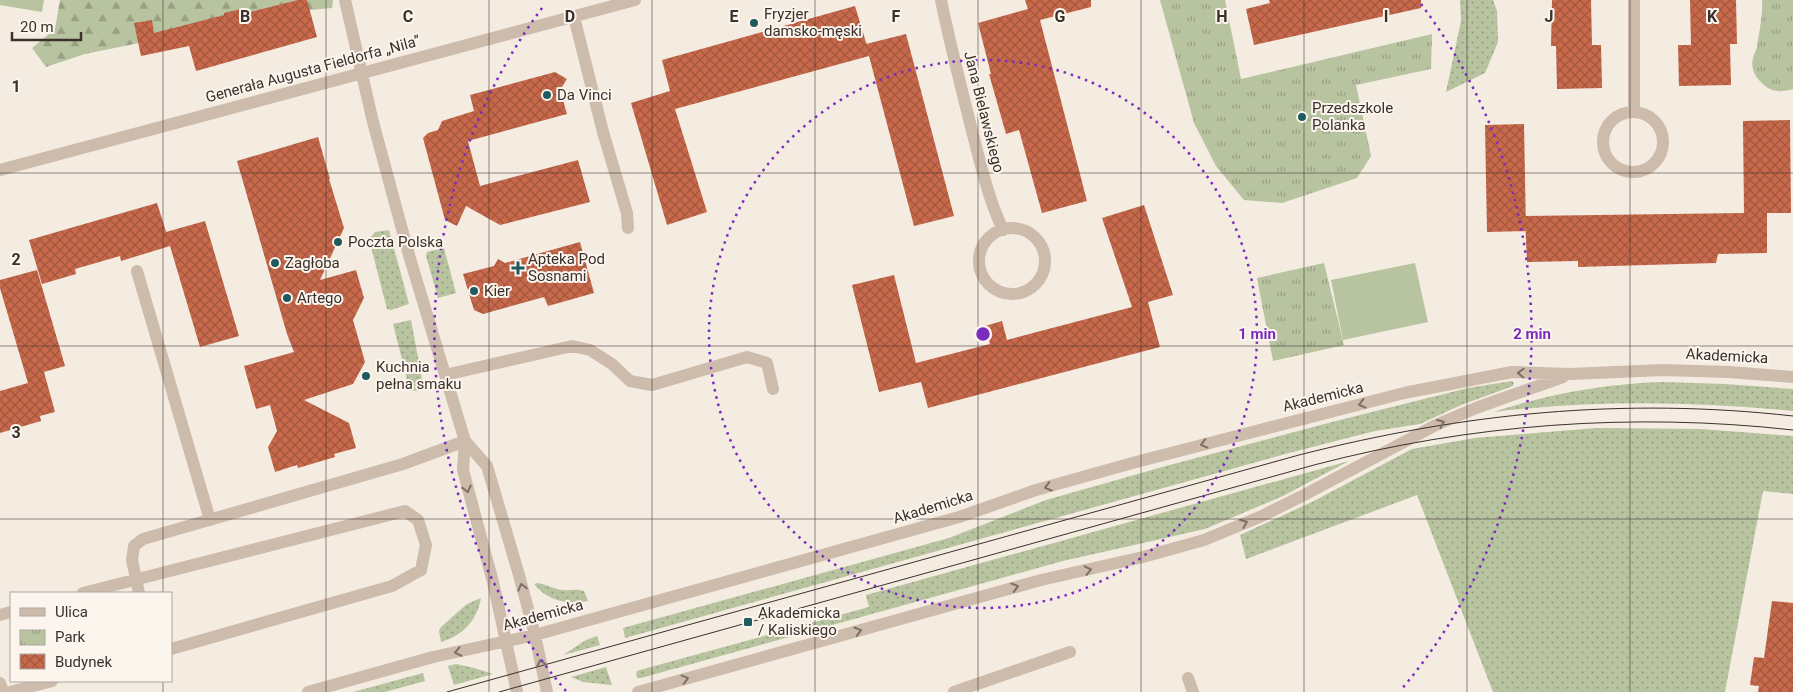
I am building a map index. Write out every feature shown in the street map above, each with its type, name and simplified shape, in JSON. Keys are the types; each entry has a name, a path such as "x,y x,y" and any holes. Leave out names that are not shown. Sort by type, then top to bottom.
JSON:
{"street":[{"path":"345,0 373,122 409,254 465,441 463,470 493,582 517,692"},
{"name":"Generała Augusta Fieldorfa „Nila”","path":"0,170 636,0"},
{"name":"Jana Bielawskiego","path":"941,0 957,74 984,179 994,211 1003,230"},
{"path":"1634,0 1634,112"},
{"path":"574,17 603,132 628,213 628,228"},
{"path":"1626,112 1634,112 1641,112 1656,122 1662,131 1664,142 1662,152 1651,167 1631,172 1621,170 1606,158 1602,148 1602,137 1606,127 1616,116 1626,112"},
{"path":"1015,228 1037,239 1043,249 1046,261 1043,273 1037,283 1027,290 1016,294 1003,293 992,288 984,279 980,267 980,255 984,244 992,235 1003,230 1015,228"},
{"path":"137,271 210,520"},
{"path":"445,375 572,346 590,350 612,364 630,381 652,384 747,357 767,363 773,389"},
{"name":"Akademicka","path":"308,692 433,657 535,635 959,518 1036,490 1250,431 1404,393 1512,372 1570,374 1662,370 1793,376"},
{"name":"Akademicka","path":"638,692 1040,580 1143,557 1204,540 1262,516 1436,425 1476,408 1570,374"},
{"path":"139,592 132,560 134,546 143,539 403,464 465,441"},
{"path":"465,441 487,466 509,537 535,635 547,692"},
{"path":"87,592 405,511 418,520 426,546 421,570 392,586 172,649"},
{"path":"954,692 1070,652"},
{"path":"1188,678 1193,692"},
{"path":"10,692 48,682"},
{"path":"0,683 3,692"}],"green space":[{"path":"0,0 44,0 42,12 0,5"},
{"path":"60,0 333,0 332,8 245,16 183,34 85,54 46,67 32,48 55,29"},
{"path":"1160,0 1225,0 1241,79 1432,34 1431,69 1356,85 1371,156 1357,178 1282,203 1244,200 1216,166 1194,123"},
{"path":"1460,0 1493,0 1497,11 1498,42 1485,73 1446,92 1461,21"},
{"path":"1762,0 1793,0 1793,89 1774,91 1764,85 1754,73 1752,62 1757,47"},
{"path":"389,230 409,304 391,310 387,309 369,239 375,232"},
{"path":"444,248 456,293 438,298 426,256 427,252"},
{"path":"1324,263 1344,345 1273,361 1257,278"},
{"path":"1415,263 1428,322 1343,340 1331,280"},
{"path":"411,320 424,390 410,391 393,324"},
{"path":"1512,381 1514,383 1513,386 1461,405 1420,424 1375,431 1289,453 625,638 623,628 949,538 1046,500 1336,421 1468,388"},
{"path":"1662,382 1793,389 1793,411 1717,405 1643,403 1569,405 1493,412 1534,400 1576,391"},
{"path":"1596,428 1701,429 1793,436 1793,494 1763,491 1725,692 1493,692 1417,495 1246,559 1240,535 1312,502 1412,449 1475,438"},
{"path":"1349,461 1283,496 1205,529 1063,561 641,678 638,678 636,675 637,671 640,670 869,607 866,595"},
{"path":"538,583 560,589 584,591 588,601 565,602 552,598 539,590 534,584"},
{"path":"481,598 476,614 462,632 441,642 439,631 441,627 467,604"},
{"path":"597,636 600,645 563,655 586,640"},
{"path":"456,664 493,674 454,685 448,666"},
{"path":"606,667 612,685 583,682 571,677"},
{"path":"423,673 425,681 385,692 353,692"}],"building":[{"path":"298,0 307,0 317,37 196,71 189,46 141,56 134,23 152,20 154,33 245,8 246,13"},
{"path":"1025,0 1091,0 1091,7 1040,20 1087,201 1042,213 1019,130 1006,134 989,74 991,74 978,23 1028,9"},
{"path":"1269,0 1421,0 1421,8 1254,45 1246,9 1270,3"},
{"path":"1552,0 1591,0 1592,45 1601,45 1602,88 1557,89 1556,46 1551,46"},
{"path":"1690,0 1736,0 1737,44 1730,44 1731,85 1679,86 1678,45 1691,45"},
{"path":"855,6 866,44 906,34 954,216 914,226 869,56 675,109 707,212 667,225 631,103 670,91 662,60"},
{"path":"555,72 567,79 560,90 567,114 468,141 480,186 578,160 590,202 500,225 466,206 457,226 445,220 423,138 428,133 438,130 442,121 474,111 470,95"},
{"path":"1790,120 1791,213 1767,213 1767,253 1718,254 1716,263 1578,267 1578,261 1527,262 1525,216 1744,213 1743,121"},
{"path":"1524,124 1526,231 1487,232 1485,125"},
{"path":"318,137 344,228 320,280 356,270 364,298 353,320 365,362 353,384 304,400 349,423 356,448 334,454 335,457 298,468 297,465 275,472 268,447 277,431 270,405 256,409 244,366 294,352 287,334 237,161"},
{"path":"157,203 166,232 205,221 239,336 200,347 170,246 121,261 120,256 75,269 76,274 42,284 29,240"},
{"path":"1144,205 1173,295 1148,302 1160,347 928,408 921,382 879,392 852,285 894,275 916,363 990,344 985,326 1002,321 1007,340 1132,307 1102,218"},
{"path":"580,242 594,293 548,306 544,297 483,314 474,310 463,274 494,266 498,259 505,263"},
{"path":"37,270 65,366 44,372 55,412 40,416 41,421 0,433 0,391 28,383 0,288 0,280"},
{"path":"1772,601 1793,603 1793,692 1758,692 1759,686 1750,685 1754,657 1764,658"}],"tram line":[{"path":"447,692 1299,455 1361,440 1483,419 1605,409 1730,410 1793,416"},
{"path":"499,692 1314,465 1373,451 1492,431 1552,425 1672,422 1793,430"}],"place":[{"name":"Fryzjer damsko-męski","path":"754,23"},
{"name":"Da Vinci","path":"547,95"},
{"name":"Przedszkole Polanka","path":"1302,117"},
{"name":"Poczta Polska","path":"338,242"},
{"name":"Zagłoba","path":"275,263"},
{"name":"Apteka Pod Sosnami","path":"518,268"},
{"name":"Kier","path":"474,291"},
{"name":"Artego","path":"287,298"},
{"name":"Kuchnia pełna smaku","path":"366,376"},
{"name":"Akademicka / Kaliskiego","path":"748,622"}]}
